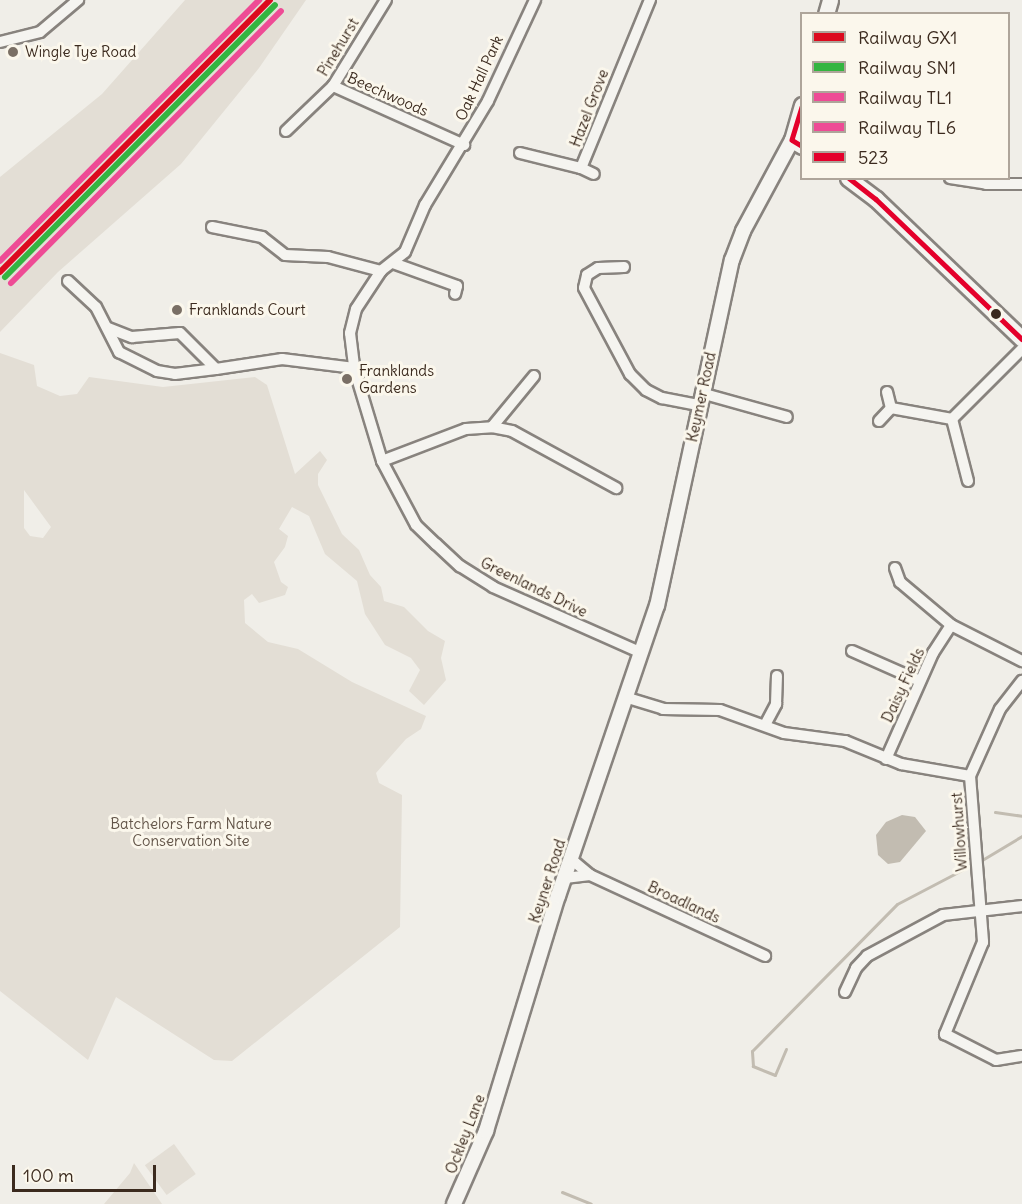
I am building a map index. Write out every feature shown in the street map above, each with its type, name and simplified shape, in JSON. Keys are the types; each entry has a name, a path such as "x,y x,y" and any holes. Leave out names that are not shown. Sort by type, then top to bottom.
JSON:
{"main road":[{"name":"Keymer Road","path":"797,143 800,114"},
{"path":"851,180 876,199 1022,339"}],"street":[{"path":"0,42 46,28 78,0"},
{"name":"Pinehurst","path":"286,131 333,86 386,0"},
{"name":"Oak Hall Park","path":"427,201 464,145 489,101 518,30 535,0"},
{"name":"Hazel Grove","path":"520,153 581,168 650,0"},
{"name":"Beechwoods","path":"333,86 464,145"},
{"name":"Keymer Road","path":"628,698 673,540 700,399 743,231 797,143"},
{"path":"581,168 594,174"},
{"path":"962,180 986,184 1022,184"},
{"name":"Greenlands Drive","path":"427,201 405,252 393,264 381,271 356,309 350,333 354,368 382,461 416,525 460,566 493,587 642,653"},
{"path":"212,227 262,237 285,255 328,257 381,271"},
{"path":"393,264 458,286 455,294"},
{"path":"624,267 598,268 587,275 584,288 630,374 646,390 662,398 700,399 787,417"},
{"path":"68,281 96,307 119,352 157,370 175,374 282,359 354,368"},
{"path":"108,328 127,335 180,333 216,369"},
{"path":"127,335 141,361"},
{"path":"952,419 1022,350"},
{"path":"492,427 534,376"},
{"path":"887,392 891,408"},
{"path":"891,408 952,419"},
{"path":"879,421 891,408"},
{"path":"952,419 968,481"},
{"path":"382,461 466,429 492,427 512,431 616,488"},
{"path":"895,568 900,582 951,625 1022,661"},
{"name":"Daisy Fields","path":"886,759 920,681 951,625"},
{"path":"852,651 920,681"},
{"path":"765,725 776,704 777,676"},
{"path":"970,776 1000,709 1022,681"},
{"name":"Willowhurst","path":"628,698 663,709 720,710 784,733 845,741 886,759 970,776 981,955 945,1034 996,1060 1022,1056"},
{"name":"Keyner Road","path":"503,1075 571,859 628,698"},
{"name":"Broadlands","path":"571,859 590,875 765,956"},
{"path":"565,878 590,875"},
{"path":"845,992 856,968 867,956 943,915 1022,906"},
{"name":"Ockley Lane","path":"454,1204 486,1131 503,1075"}],"shaded area":[{"path":"185,0 306,0 259,68 181,164 58,272 0,332 0,177 102,94"},
{"name":"Batchelors Farm Nature Conservation Site","path":"0,353 34,365 37,386 60,396 77,394 89,377 163,387 255,377 267,385 295,474 320,451 327,460 318,474 318,485 342,534 359,550 370,575 381,587 384,601 404,607 428,631 445,641 441,658 446,680 424,705 409,691 420,670 411,658 385,645 365,614 357,581 325,554 309,516 292,507 279,529 288,536 285,547 274,562 281,582 288,587 285,595 259,603 252,594 244,600 245,623 268,642 298,649 352,682 426,716 421,729 406,739 376,773 379,783 402,795 400,927 232,1061 214,1060 116,997 88,1060 0,991","holes":["24,490 51,527 43,538 30,536 24,528"]},
{"path":"902,815 915,817 926,831 900,862 888,864 878,855 876,835 886,822"},
{"path":"174,1144 196,1174 167,1195 145,1165"},
{"path":"134,1163 162,1204 104,1204 130,1173"}],"waterway":[{"path":"995,812 1022,816"},
{"path":"982,860 1022,836"},
{"path":"786,1049 775,1075 753,1066 752,1051 897,904 964,869"},
{"path":"562,1192 591,1204"}],"rail line":[{"name":"TL1","path":"0,261 259,0"},
{"name":"GX1","path":"0,272 270,0"},
{"name":"SN1","path":"5,277 275,5"},
{"name":"TL6","path":"11,283 281,11"}],"transit line":[{"name":"523","path":"800,114 792,140 800,145"},
{"name":"523","path":"852,180 876,199 1022,339"}],"place":[{"name":"Wingle Tye Road","path":"13,52"},
{"name":"Franklands Court","path":"177,310"},
{"name":"Franklands Gardens","path":"347,379"}]}
